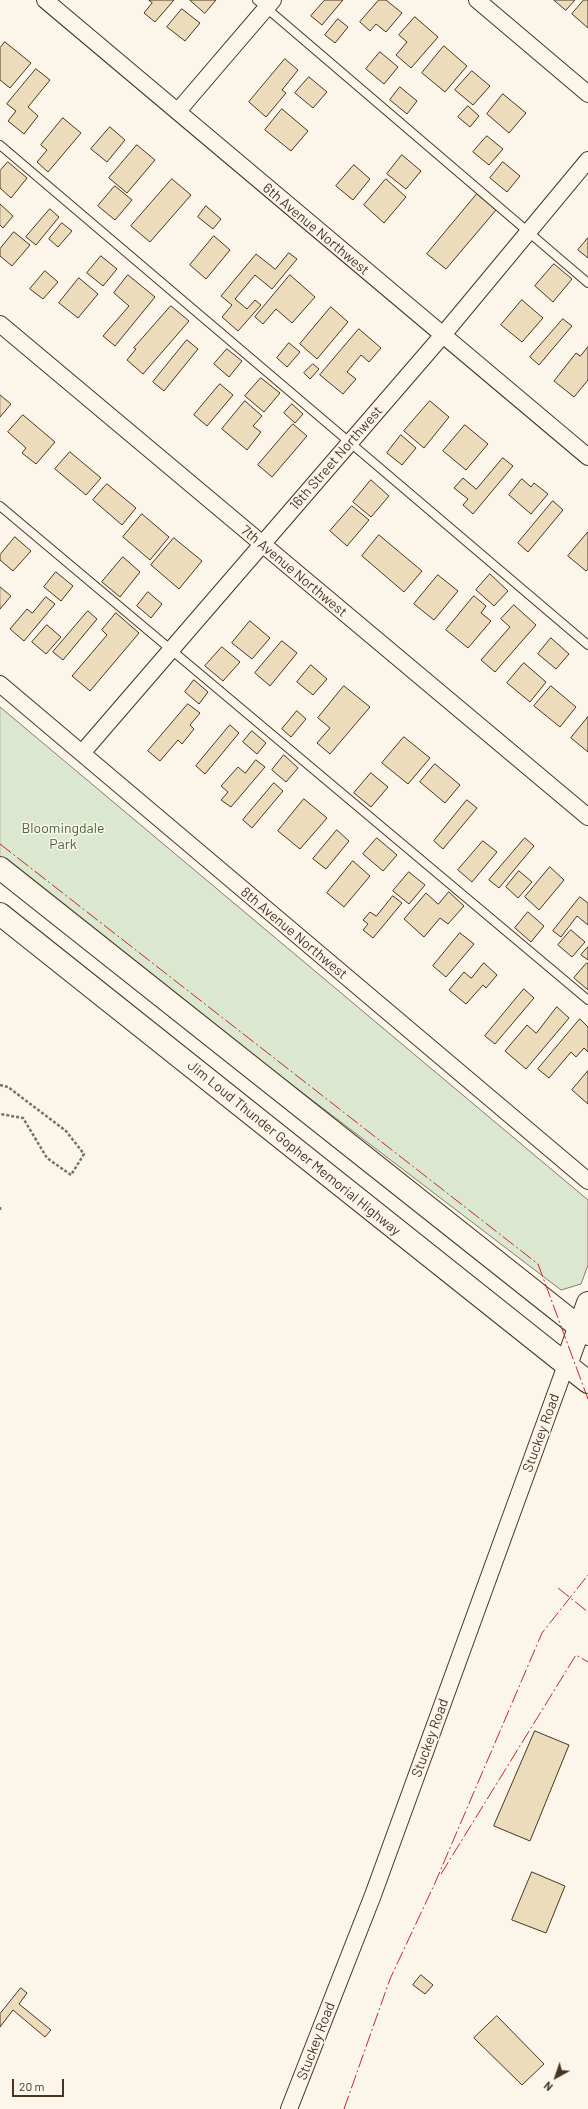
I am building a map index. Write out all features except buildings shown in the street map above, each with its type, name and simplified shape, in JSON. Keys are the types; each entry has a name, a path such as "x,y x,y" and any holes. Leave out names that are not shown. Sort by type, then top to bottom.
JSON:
{"main road":[{"path":"0,868 583,1330"},
{"name":"Jim Loud Thunder Gopher Memorial Highway","path":"0,914 588,1382"},
{"path":"566,1365 583,1330 588,1303"}],"street":[{"name":"6th Avenue Northwest","path":"45,0 442,336 588,457"},
{"path":"477,0 588,94"},
{"path":"178,111 265,3"},
{"name":"16th Street Northwest","path":"82,753 442,336 588,160"},
{"name":"7th Avenue Northwest","path":"0,324 588,817"},
{"name":"8th Avenue Northwest","path":"0,684 588,1181"},
{"name":"Stuckey Road","path":"289,2109 373,1895 566,1365"}],"lane":[{"path":"265,3 528,232 588,282"},
{"path":"0,145 588,645"},
{"path":"0,506 588,1000"}],"path":[{"path":"0,1085 8,1087 66,1131 84,1154 71,1175 47,1158 23,1118 0,1114"},
{"path":"0,1207 0,1212"}],"green space":[{"name":"Bloomingdale Park","path":"0,707 588,1200 588,1265 581,1284 561,1290 0,862"}],"power":[{"path":"0,844 538,1264 588,1399"},
{"path":"344,2109 390,1979 435,1883 542,1633 588,1575"},
{"path":"558,1588 588,1612"},
{"path":"441,1874 576,1655 588,1662"}]}
